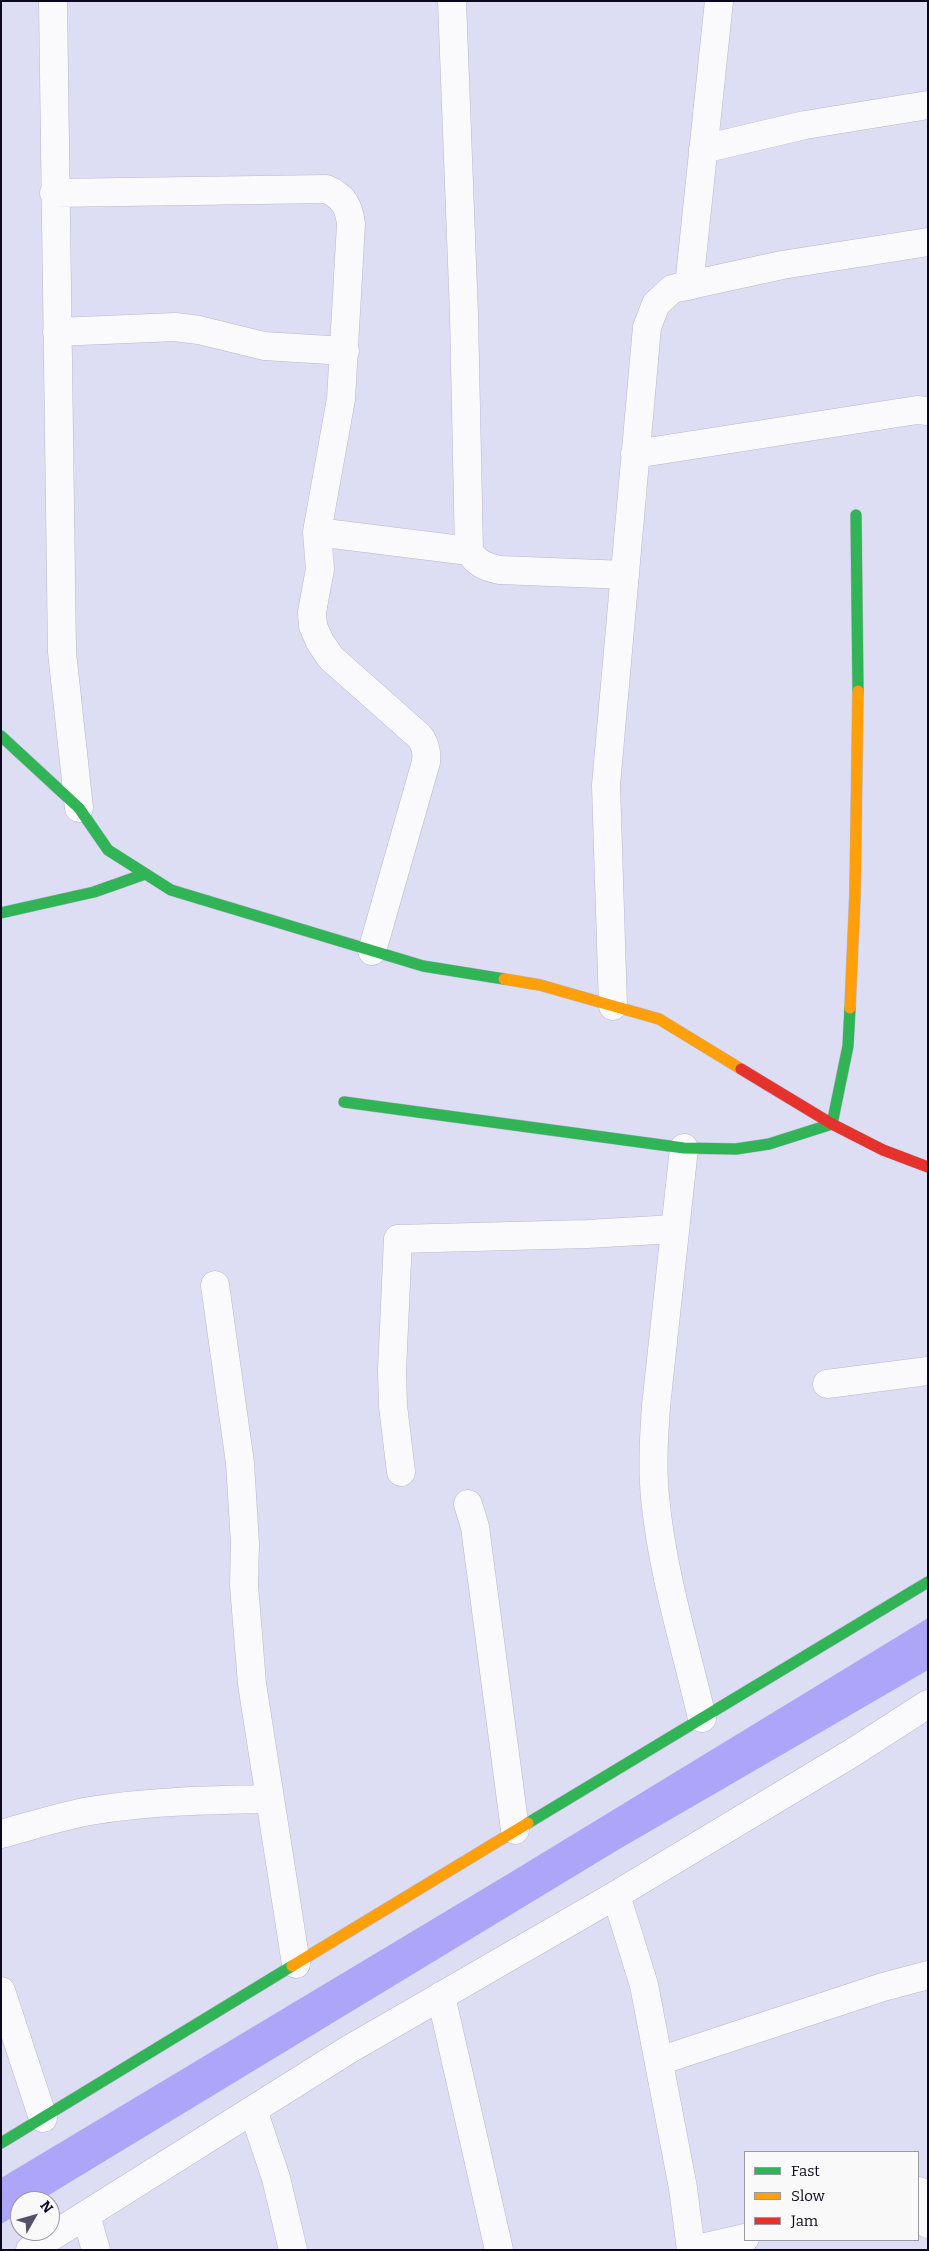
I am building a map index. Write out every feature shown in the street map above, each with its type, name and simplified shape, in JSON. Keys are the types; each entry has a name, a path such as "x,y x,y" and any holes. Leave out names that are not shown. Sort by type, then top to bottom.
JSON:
{"street":[{"path":"53,1 54,193 62,652 79,808"},
{"path":"452,1 464,315 468,551 475,561 486,567 500,570 625,574"},
{"path":"689,286 719,1"},
{"path":"703,149 805,125 928,105"},
{"path":"54,193 326,190 332,192 347,204 351,224 341,400 317,532 320,569 312,612 313,626 320,642 332,658 420,736 427,752 426,762 372,951"},
{"path":"613,1006 606,785 647,327 656,304 672,290 689,286 782,265 928,242"},
{"path":"57,332 175,328 199,330 264,346 344,351"},
{"path":"635,454 918,410 928,411"},
{"path":"832,1124 848,1046 855,894 858,666 856,515"},
{"path":"317,532 468,551"},
{"path":"1,736 79,808 108,850 171,890 423,966 540,985 659,1019 832,1124 883,1150 928,1167"},
{"path":"1,914 94,892 145,874"},
{"path":"344,1102 684,1148 736,1149 769,1144 832,1124"},
{"path":"684,1148 653,1445 655,1497 661,1541 702,1718"},
{"path":"401,1472 393,1406 392,1370 398,1239 675,1229"},
{"path":"215,1285 240,1463 245,1543 244,1585 252,1684 296,1964"},
{"path":"827,1384 928,1371"},
{"path":"468,1504 475,1528 515,1830"},
{"path":"1,2143 515,1830 928,1582"},
{"path":"30,2250 348,2050 616,1895 852,1753 928,1704"},
{"path":"1,1834 88,1811 183,1800 270,1799"},
{"path":"616,1895 644,1985 683,2188 692,2250 744,2238"},
{"path":"659,2061 883,1987 928,1975"},
{"path":"1,1991 43,2118"},
{"path":"440,1996 499,2250"},
{"path":"253,2110 276,2178 293,2250"},
{"path":"921,2191 928,2224"},
{"path":"86,2215 96,2250"}],"shaded area":[{"path":"928,1618 928,1670 616,1851 55,2191 10,2191 10,2219 1,2224 1,2178 513,1871"}],"traffic: fast":[{"path":"856,515 858,691"},
{"path":"1,736 79,808 108,850 171,890 423,966 504,979"},
{"path":"1,913 94,892 145,874"},
{"path":"344,1102 684,1148 736,1149 769,1144 832,1124 848,1046 850,1008"},
{"path":"528,1823 928,1582"},
{"path":"1,2143 292,1966"}],"traffic: slow":[{"path":"850,1008 855,894 858,691"},
{"path":"504,979 540,985 659,1019 741,1069"},
{"path":"292,1966 528,1823"}],"traffic: jam":[{"path":"741,1069 832,1124 883,1150 928,1167"}]}
